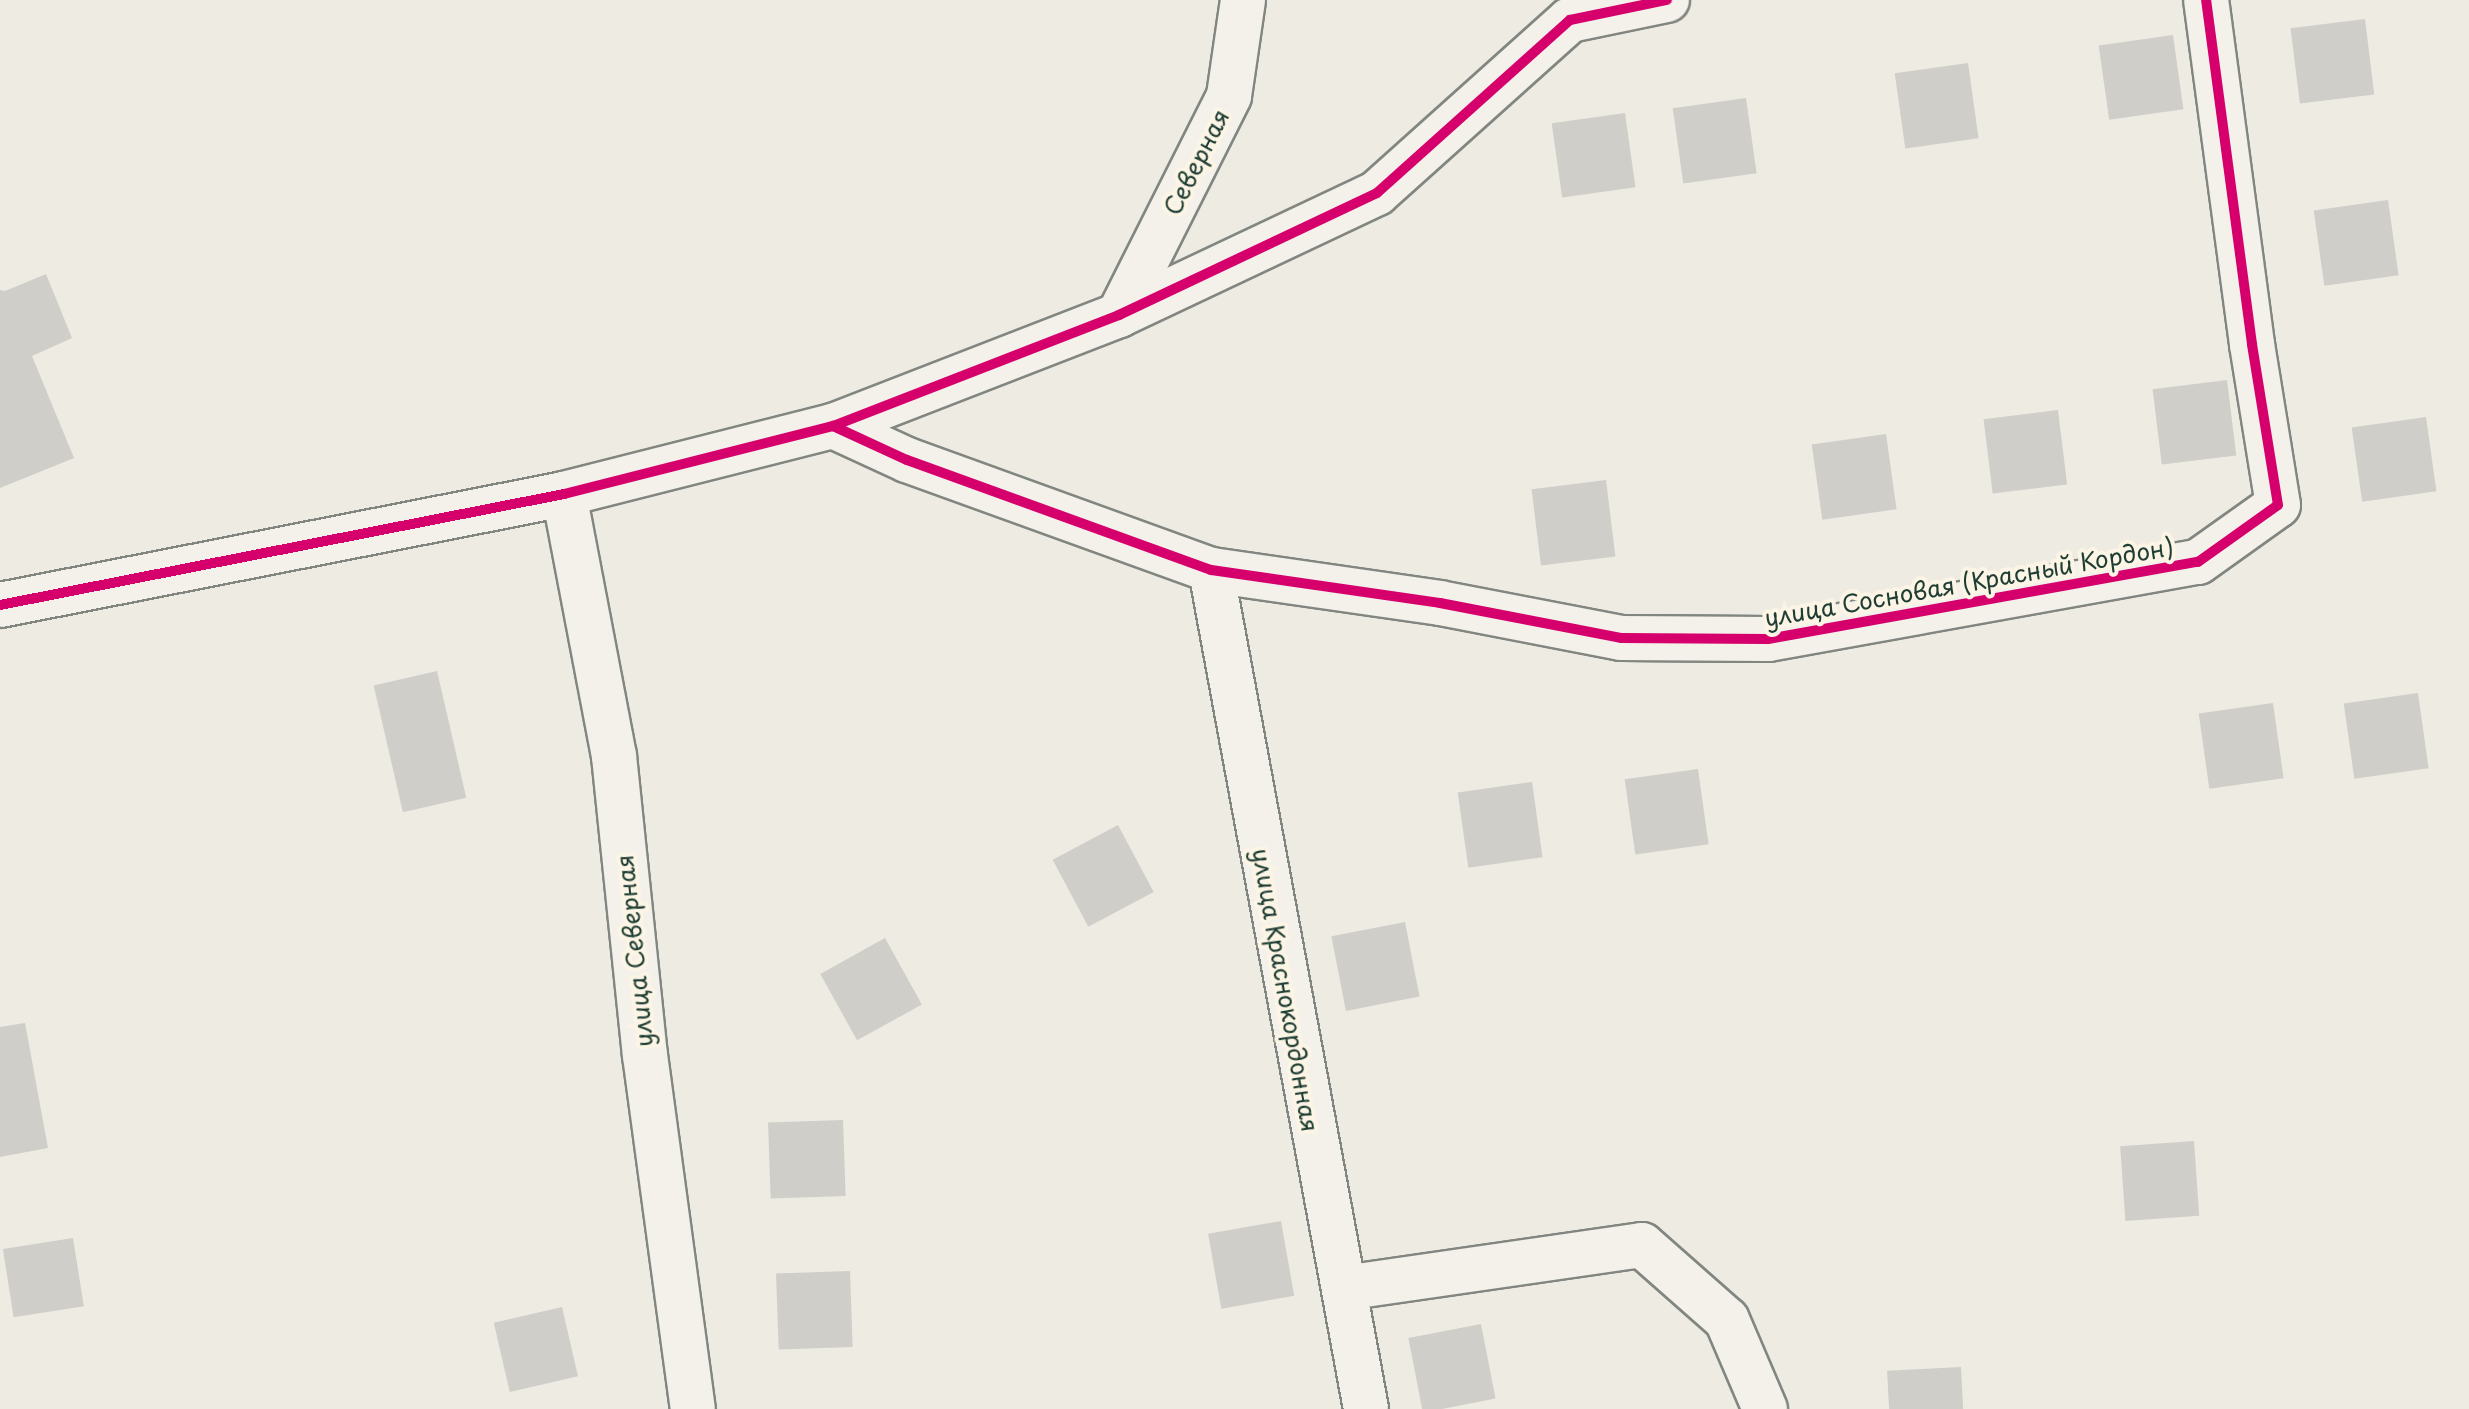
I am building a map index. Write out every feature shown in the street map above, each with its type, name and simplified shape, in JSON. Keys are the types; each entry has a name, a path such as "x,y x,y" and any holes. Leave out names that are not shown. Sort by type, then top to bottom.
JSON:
{"street":[{"name":"Северная","path":"1119,315 1229,96 1243,0"},
{"path":"0,605 564,494 833,426 1119,315 1377,193 1577,7 1667,0"},
{"name":"улица Сосновая (Красный Кордон)","path":"833,426 907,460 1211,570 1440,603 1621,638 1768,639 2198,562 2278,505 2252,344 2206,0"},
{"name":"улица Северная","path":"564,494 614,756 645,1055 693,1409"},
{"name":"улица Краснокордонная","path":"1211,570 1327,1213 1366,1409"},
{"path":"1344,1288 1642,1245 1727,1320 1765,1409"}],"building":[{"path":"2365,19 2374,94 2300,104 2291,28"},
{"path":"2173,35 2183,109 2109,120 2099,45"},
{"path":"1968,63 1979,138 1905,149 1895,73"},
{"path":"1746,98 1757,173 1683,184 1673,108"},
{"path":"1625,113 1635,187 1562,198 1552,123"},
{"path":"2388,200 2399,275 2324,286 2314,210"},
{"path":"46,274 72,338 32,356 74,458 0,488 0,290 5,291"},
{"path":"2227,380 2236,455 2162,465 2153,389"},
{"path":"2058,410 2067,484 1993,494 1984,419"},
{"path":"2426,417 2436,491 2362,502 2352,427"},
{"path":"1886,434 1897,509 1822,520 1812,444"},
{"path":"1606,480 1615,556 1541,566 1532,489"},
{"path":"437,671 466,798 403,812 374,686"},
{"path":"2418,693 2429,768 2354,779 2344,703"},
{"path":"2273,703 2284,778 2209,789 2199,713"},
{"path":"1698,769 1709,844 1635,855 1625,779"},
{"path":"1532,782 1543,857 1468,868 1458,792"},
{"path":"1118,825 1154,892 1088,927 1053,860"},
{"path":"1405,922 1420,997 1346,1011 1331,936"},
{"path":"885,938 922,1004 857,1040 820,974"},
{"path":"25,1023 48,1148 0,1157 0,1027"},
{"path":"843,1120 846,1196 771,1199 768,1123"},
{"path":"2194,1141 2199,1216 2125,1221 2120,1146"},
{"path":"1281,1221 1294,1296 1221,1309 1208,1234"},
{"path":"73,1238 84,1306 14,1317 3,1249"},
{"path":"850,1271 853,1347 779,1350 776,1274"},
{"path":"562,1307 578,1376 510,1392 494,1323"},
{"path":"1481,1324 1496,1399 1442,1409 1422,1409 1408,1338"},
{"path":"1961,1367 1963,1409 1889,1409 1887,1371"}],"cycle path":[{"path":"0,605 564,494 833,426 1119,315 1377,193 1570,20 1667,0"},
{"path":"833,426 907,460 1211,570 1440,603 1621,638 1768,639 2198,562 2278,505 2252,344 2206,0"}]}
